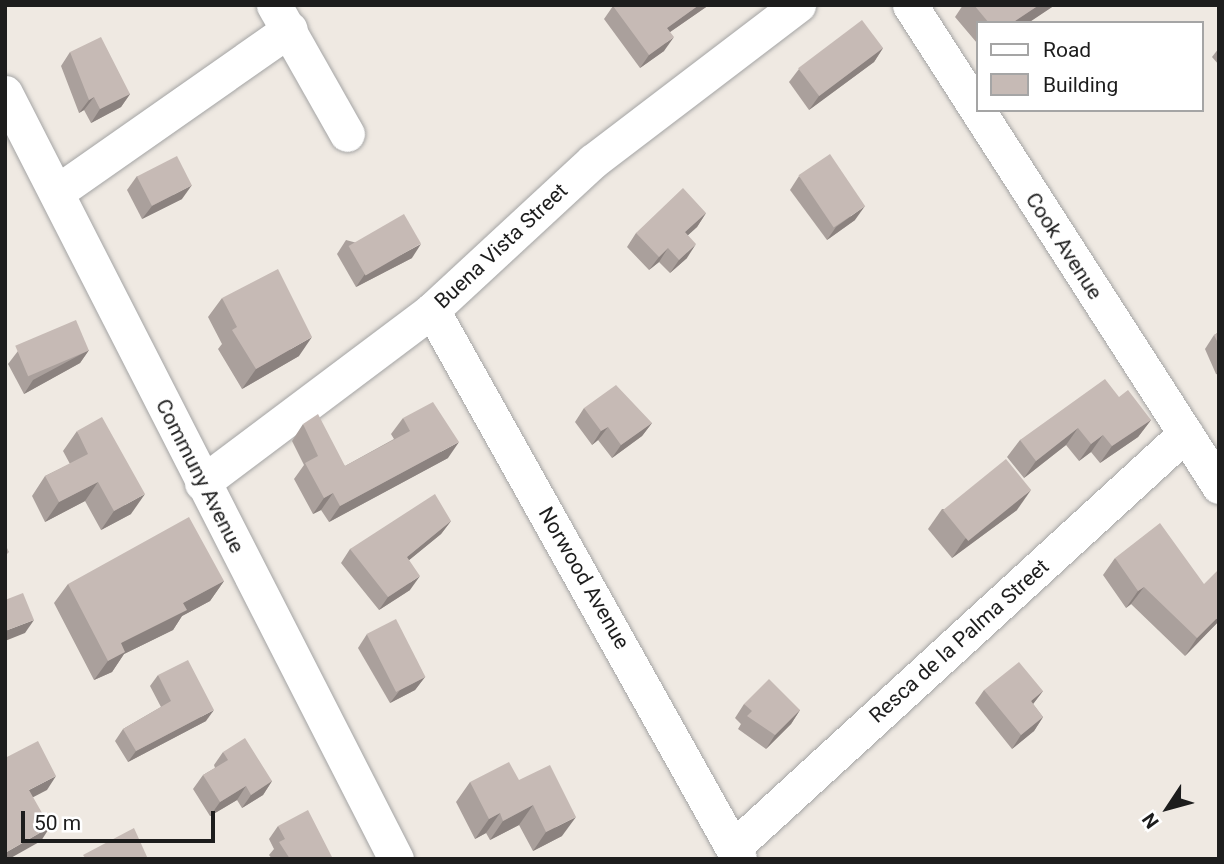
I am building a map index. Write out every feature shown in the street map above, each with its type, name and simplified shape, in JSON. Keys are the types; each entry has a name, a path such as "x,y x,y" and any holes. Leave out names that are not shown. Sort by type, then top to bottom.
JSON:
{"street":[{"name":"Buena Vista Street","path":"202,483 432,310 593,161 798,5"},
{"name":"Cook Avenue","path":"910,5 976,108"},
{"path":"57,192 282,17 347,134"},
{"name":"Communy Avenue","path":"5,93 396,859"},
{"name":"Cook Avenue","path":"979,112 1219,486"},
{"name":"Norwood Avenue","path":"432,310 737,853"},
{"name":"Resca de la Palma Street","path":"737,853 1185,434"}],"building":[{"path":"614,5 699,5 667,28 674,37 649,55"},
{"path":"974,5 1039,5 1015,21 987,21"},
{"path":"862,20 883,48 819,96 798,68"},
{"path":"101,37 130,94 100,109 94,97 89,100 70,52"},
{"path":"830,154 865,206 834,227 798,175"},
{"path":"177,156 192,185 152,206 137,176"},
{"path":"683,188 706,213 685,232 696,244 679,260 668,248 659,257 636,233"},
{"path":"404,214 421,243 366,275 349,246"},
{"path":"278,269 312,337 256,369 232,330 237,327 222,298"},
{"path":"76,320 89,350 28,376 15,346"},
{"path":"1219,332 1219,345 1214,335"},
{"path":"1105,379 1119,397 1128,390 1151,420 1112,446 1103,435 1091,444 1078,428 1036,461 1020,440"},
{"path":"616,385 652,423 621,445 608,427 601,431 584,408"},
{"path":"433,402 459,442 340,506 333,493 324,498 305,463 318,456 303,424 318,414 345,466 410,431 403,418"},
{"path":"102,417 145,494 114,511 98,482 59,502 45,476 88,454 77,431"},
{"path":"1006,459 1031,490 968,541 943,510"},
{"path":"435,494 451,521 407,557 420,576 388,597 350,549"},
{"path":"189,517 224,581 183,603 187,610 121,643 125,652 108,661 68,584"},
{"path":"1160,523 1204,584 1219,569 1219,616 1197,638 1144,587 1138,591 1115,558"},
{"path":"23,593 34,620 5,631 5,600"},
{"path":"396,619 426,677 396,692 367,634"},
{"path":"188,660 214,710 136,751 123,729 171,701 158,675"},
{"path":"1019,662 1043,691 1031,701 1043,717 1021,735 984,690"},
{"path":"769,679 800,710 775,735 747,716 752,711 744,704"},
{"path":"245,738 272,781 251,795 246,786 220,802 203,775 228,760 223,752"},
{"path":"38,741 56,776 29,790 50,827 5,853 5,758"},
{"path":"509,762 519,780 550,765 576,817 546,832 533,805 503,821 500,813 489,819 470,782"},
{"path":"308,810 333,859 290,859 279,842 285,839 278,826"},
{"path":"134,828 148,859 86,859 83,855"}]}
